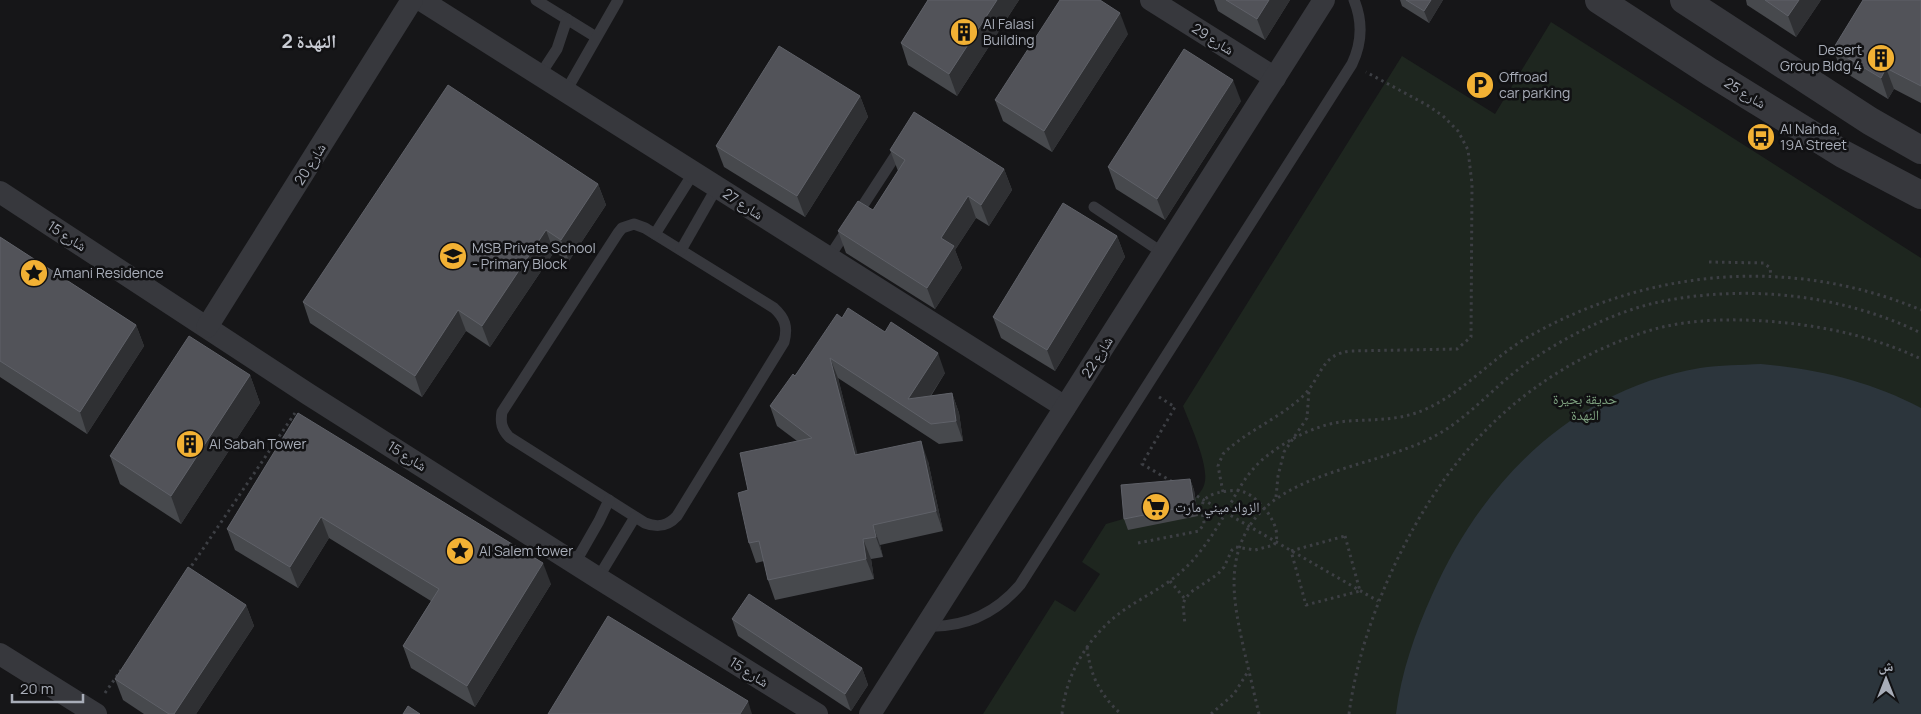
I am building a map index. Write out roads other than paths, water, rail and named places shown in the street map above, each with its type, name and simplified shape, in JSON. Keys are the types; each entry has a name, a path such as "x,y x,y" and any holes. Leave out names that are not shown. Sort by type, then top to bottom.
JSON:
{"street":[{"name":"شارع 20","path":"207,327 412,0"},
{"name":"شارع 27","path":"421,0 828,259 1065,407"},
{"name":"شارع 29","path":"1152,0 1275,78"},
{"name":"شارع 22","path":"870,714 1324,0"},
{"name":"شارع 25","path":"1599,0 1710,72 1843,154 1921,195"},
{"path":"1684,0 1870,120 1921,150"},
{"name":"شارع 15","path":"0,192 308,394 598,578 818,714"},
{"path":"0,654 95,713"}],"lane":[{"path":"536,0 596,37"},
{"path":"566,91 618,0"},
{"path":"926,626 942,627 972,620 998,606 1020,585 1352,64 1361,34 1360,21 1354,0"},
{"path":"540,74 557,49 567,20"},
{"path":"828,259 905,141"},
{"path":"655,234 694,172"},
{"path":"680,250 717,187"},
{"path":"1094,208 1163,253"},
{"path":"628,225 640,226 680,250 774,308 781,315 785,323 786,333 784,342 677,516 672,521 659,526 646,523 635,517 509,437 504,432 501,419 502,412 622,228 628,225"},
{"path":"575,563 609,500"},
{"path":"598,578 635,517"}],"place":[{"name":"Al Falasi Building","path":"964,32"},
{"name":"Desert Group Bldg 4","path":"1881,58"},
{"name":"Offroad car parking","path":"1480,85"},
{"name":"Al Nahda, 19A Street","path":"1761,137"},
{"name":"MSB Private School - Primary Block","path":"453,256"},
{"name":"Amani Residence","path":"34,273"},
{"name":"Al Sabah Tower","path":"190,444"},
{"name":"الزواد ميني مارت","path":"1156,507"},
{"name":"Al Salem tower","path":"460,551"}],"district":[{"name":"النهدة 2","path":"309,41"}],"park label":[{"name":"حديقة بحيرة النهدة","path":"1585,408"}]}
